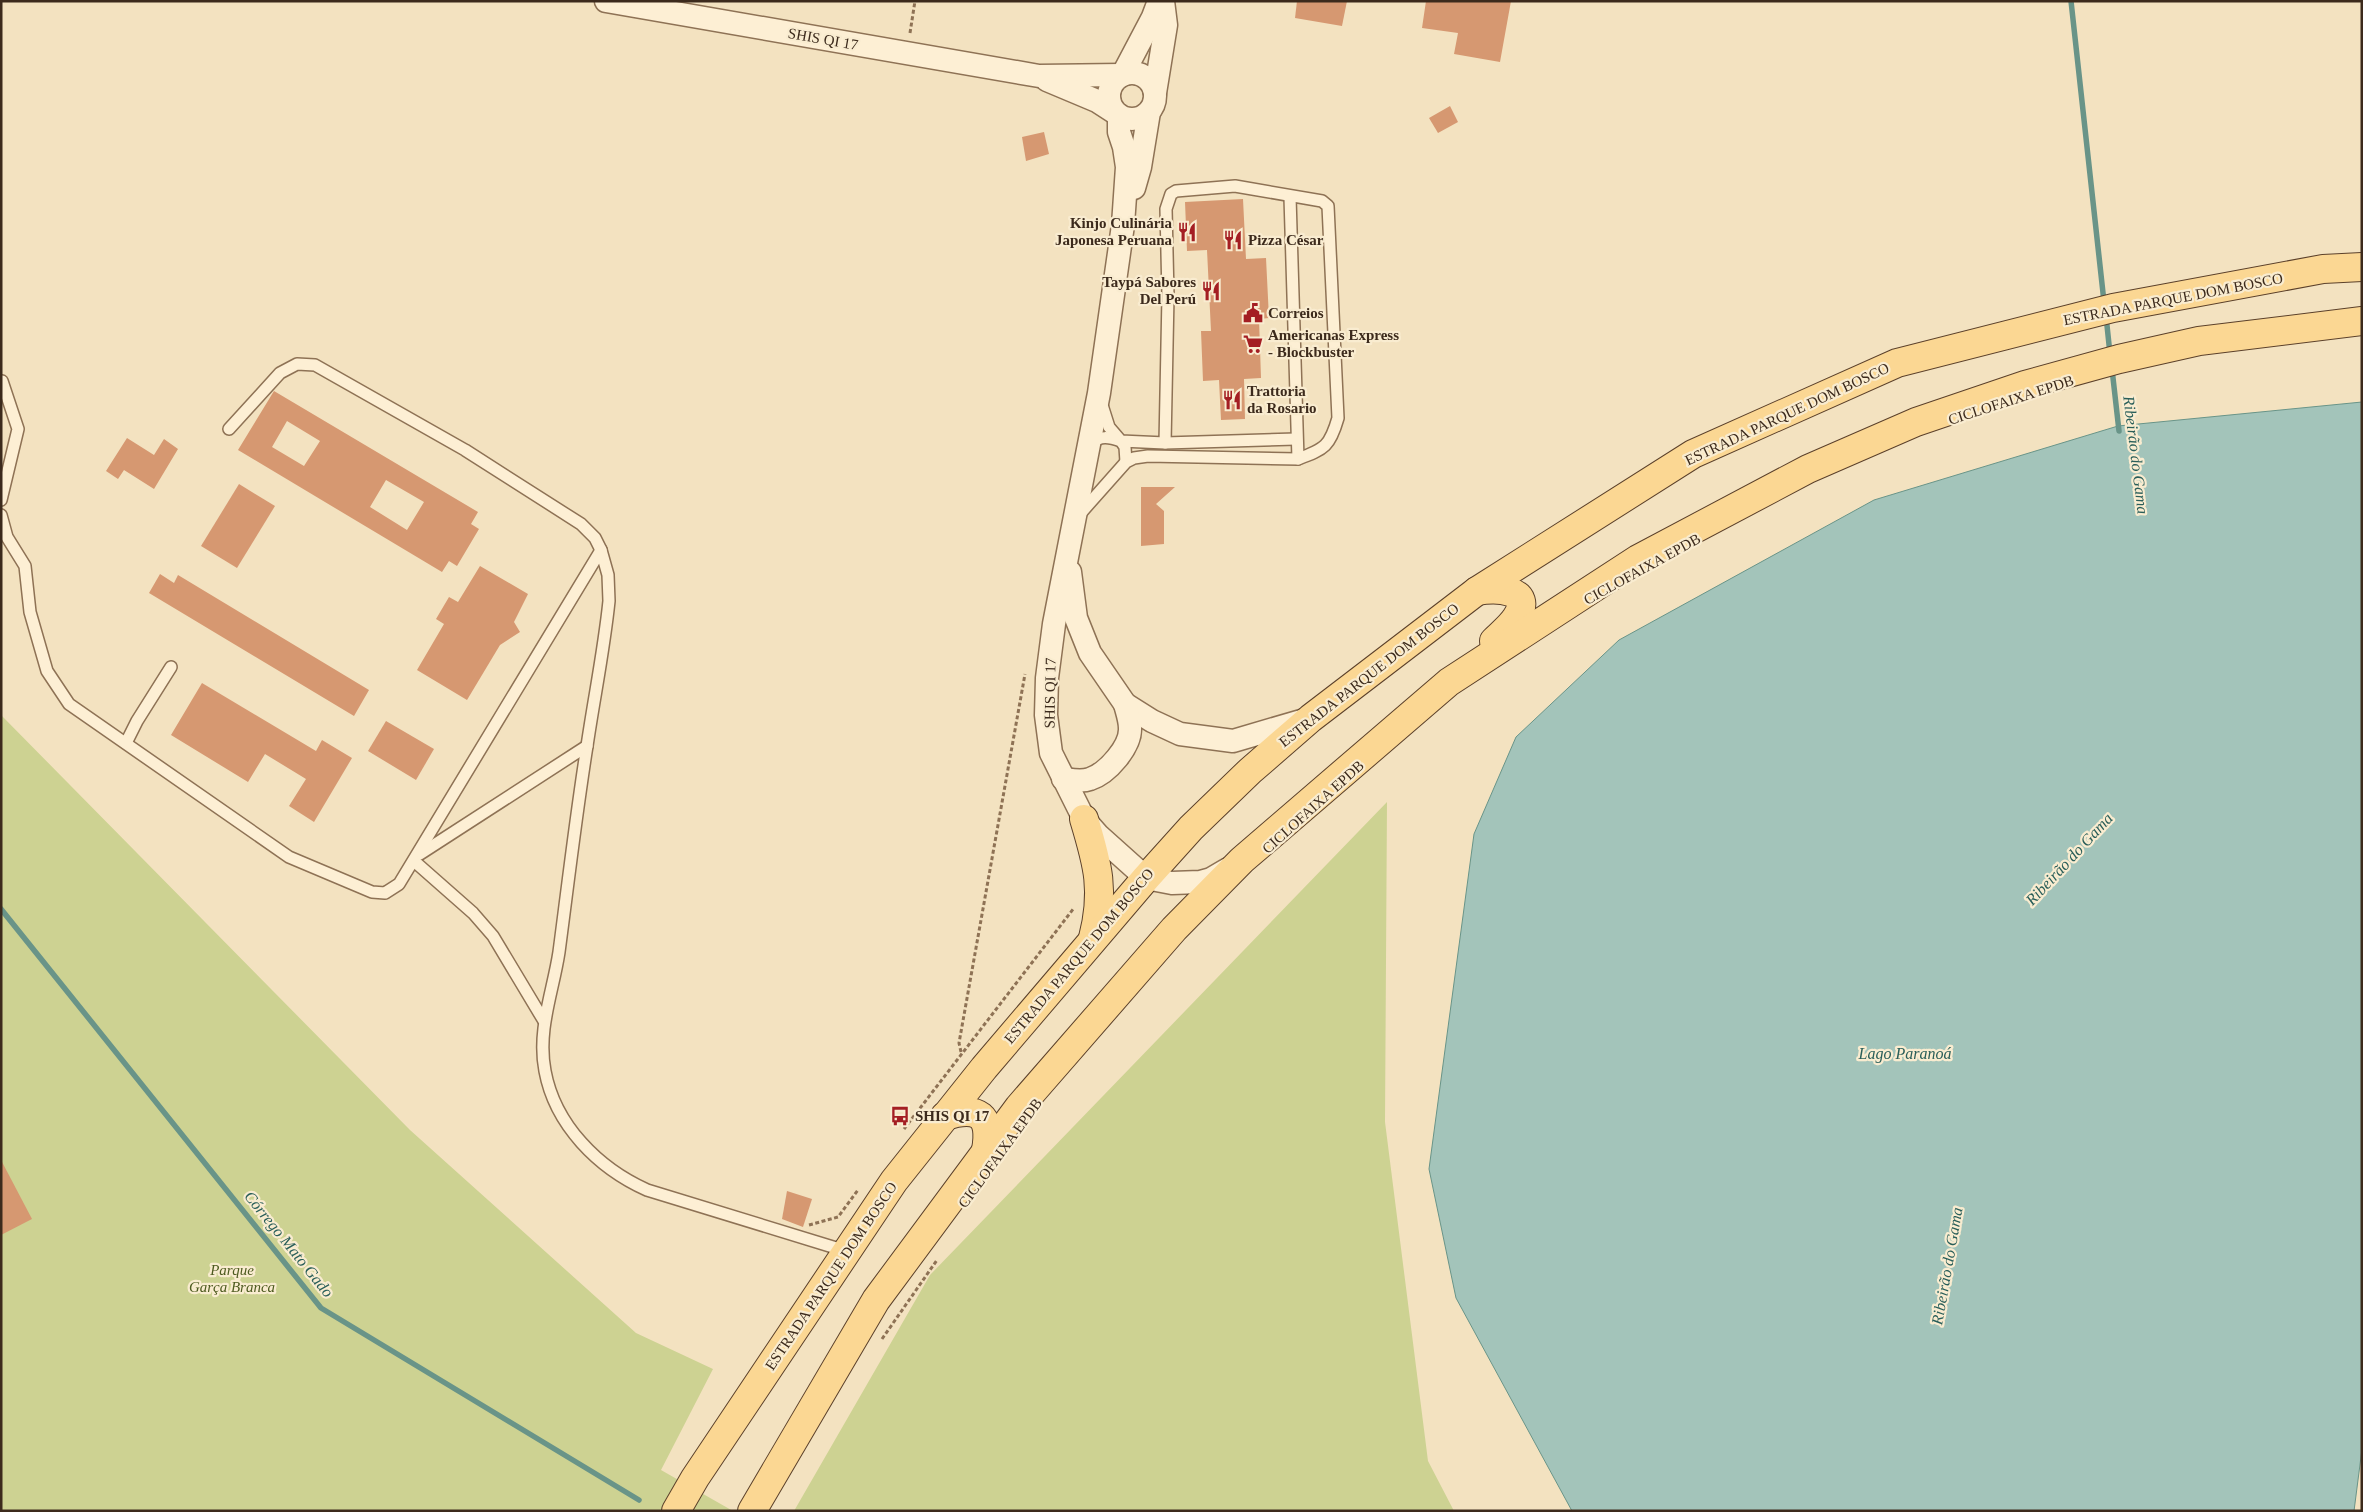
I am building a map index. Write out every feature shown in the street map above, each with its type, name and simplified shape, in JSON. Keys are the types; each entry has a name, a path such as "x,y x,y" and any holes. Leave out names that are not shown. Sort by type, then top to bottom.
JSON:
{"main road":[{"name":"ESTRADA PARQUE DOM BOSCO","path":"676,1511 695,1478 894,1181 984,1068 1093,938 1191,828 1236,783 1311,718 1477,591 1693,454 1897,364 2113,308 2324,269 2362,267"},
{"path":"1449,682 1638,559 1808,469 1916,422 2025,385 2070,372 2199,341 2362,321"},
{"path":"752,1511 876,1300 1019,1107 1174,929 1242,860 1449,682 1516,618 1521,607 1519,598 1510,590 1493,588 1477,591"},
{"path":"1084,820 1097,866 1100,890 1100,910 1093,938"},
{"path":"984,1068 982,1090 985,1097 994,1104 1006,1108 1019,1107"},
{"path":"945,1116 971,1111 979,1114 986,1122 989,1133 986,1150"}],"street":[{"name":"SHIS QI 17","path":"606,1 1039,76 1122,74"},
{"path":"1122,74 1130,72 1144,75 1154,86 1152,102 1138,118 1132,119 1117,114 1109,102 1108,91 1113,81 1122,74 1149,25 1158,1"},
{"name":"SHIS QI 17","path":"1123,225 1140,167 1166,25 1163,1"},
{"name":"SHIS QI 17","path":"1039,76 1097,101 1117,114 1127,167 1123,225 1099,393 1054,624 1047,678 1046,715 1051,753 1084,820 1146,878"},
{"name":"SHIS QI 17","path":"1067,553 1076,618 1090,653 1125,704 1152,721 1180,734 1209,740 1234,741 1311,718"},
{"path":"1063,779 1077,781 1090,779 1102,772 1118,755 1128,742 1130,728 1125,704"},
{"path":"1146,878 1172,883 1200,882 1211,879 1242,860"}],"lane":[{"path":"1074,520 1126,462 1148,456 1298,458 1320,451 1332,439 1338,418 1329,209 1322,202 1235,186 1176,191 1168,200 1165,443"},
{"path":"1290,197 1298,458"},
{"path":"229,429 280,372 297,364 315,365 465,450 573,519 596,538 608,575 609,601 606,638 587,746 558,959 544,1020 545,1072 563,1121 582,1144 623,1179 647,1190 846,1251"},
{"path":"1,500 18,429 2,381"},
{"path":"1099,393 1106,421 1125,447 1126,462"},
{"path":"1089,446 1103,437 1121,441 1165,443 1296,439"},
{"path":"1,514 7,537 25,566 30,612 47,672 69,704 289,857 353,885 372,892 385,893 399,884 415,859 601,550"},
{"path":"126,743 137,721 171,667"},
{"path":"415,859 587,746"},
{"path":"415,859 473,913 493,936 544,1020"}],"path":[{"path":"907,53 914,1"},
{"path":"961,1052 959,1043 1027,664"},
{"path":"902,1130 961,1052 1056,934 1078,901"},
{"path":"798,1236 811,1223 838,1217 861,1185"},
{"path":"876,1347 939,1258"}],"green space":[{"name":"Parque Garça Branca","path":"1,715 410,1130 636,1333 713,1369 661,1470 733,1511 1,1511"},
{"path":"1387,802 1385,1122 1428,1461 1454,1511 794,1511 930,1275"}],"water":[{"name":"Lago Paranoá","path":"2362,402 2362,1449 2354,1511 1572,1511 1456,1298 1429,1169 1474,834 1516,737 1619,640 1874,500 2118,426"}],"building":[{"path":"1297,1 1347,1 1342,26 1295,18"},
{"path":"1426,1 1511,1 1500,62 1454,54 1458,33 1422,28"},
{"path":"1450,106 1458,122 1438,133 1429,118"},
{"path":"1044,132 1049,154 1026,161 1022,137"},
{"path":"1243,199 1246,259 1266,258 1269,318 1259,319 1261,378 1244,379 1245,419 1221,420 1219,380 1203,381 1201,331 1211,331 1207,250 1187,251 1185,202"},
{"path":"274,391 478,512 471,524 479,529 457,566 449,561 442,572 238,450","holes":["287,421 320,441 304,466 272,447","386,480 424,502 407,530 370,507"]},
{"path":"127,438 154,455 164,439 178,449 154,489 124,470 118,479 106,471"},
{"path":"239,484 275,506 237,568 201,546"},
{"path":"1141,487 1175,487 1156,504 1164,511 1164,544 1141,546"},
{"path":"480,566 528,594 514,622 520,632 500,645 467,700 417,670 444,624 436,619 449,597 458,602"},
{"path":"160,574 174,583 178,575 369,690 354,716 149,593"},
{"path":"202,683 316,751 322,740 352,758 314,822 289,806 306,779 265,754 248,782 171,735"},
{"path":"386,721 434,749 416,780 368,751"},
{"path":"1,1160 32,1219 1,1235"},
{"path":"787,1191 812,1199 803,1227 782,1219"}],"waterway":[{"name":"Ribeirão do Gama","path":"2071,1 2104,302"},
{"name":"Ribeirão do Gama","path":"2106,316 2110,354"},
{"name":"Ribeirão do Gama","path":"2112,369 2119,431"},
{"name":"Córrego Mato Gado","path":"1,909 321,1308 639,1500"}],"place":[{"name":"Kinjo Culinária Japonesa Peruana","path":"1187,232"},
{"name":"Pizza César","path":"1233,240"},
{"name":"Taypá Sabores Del Perú","path":"1211,291"},
{"name":"Correios","path":"1253,313"},
{"name":"Americanas Express - Blockbuster","path":"1253,344"},
{"name":"Trattoria da Rosario","path":"1232,400"},
{"name":"SHIS QI 17","path":"900,1116"}]}
